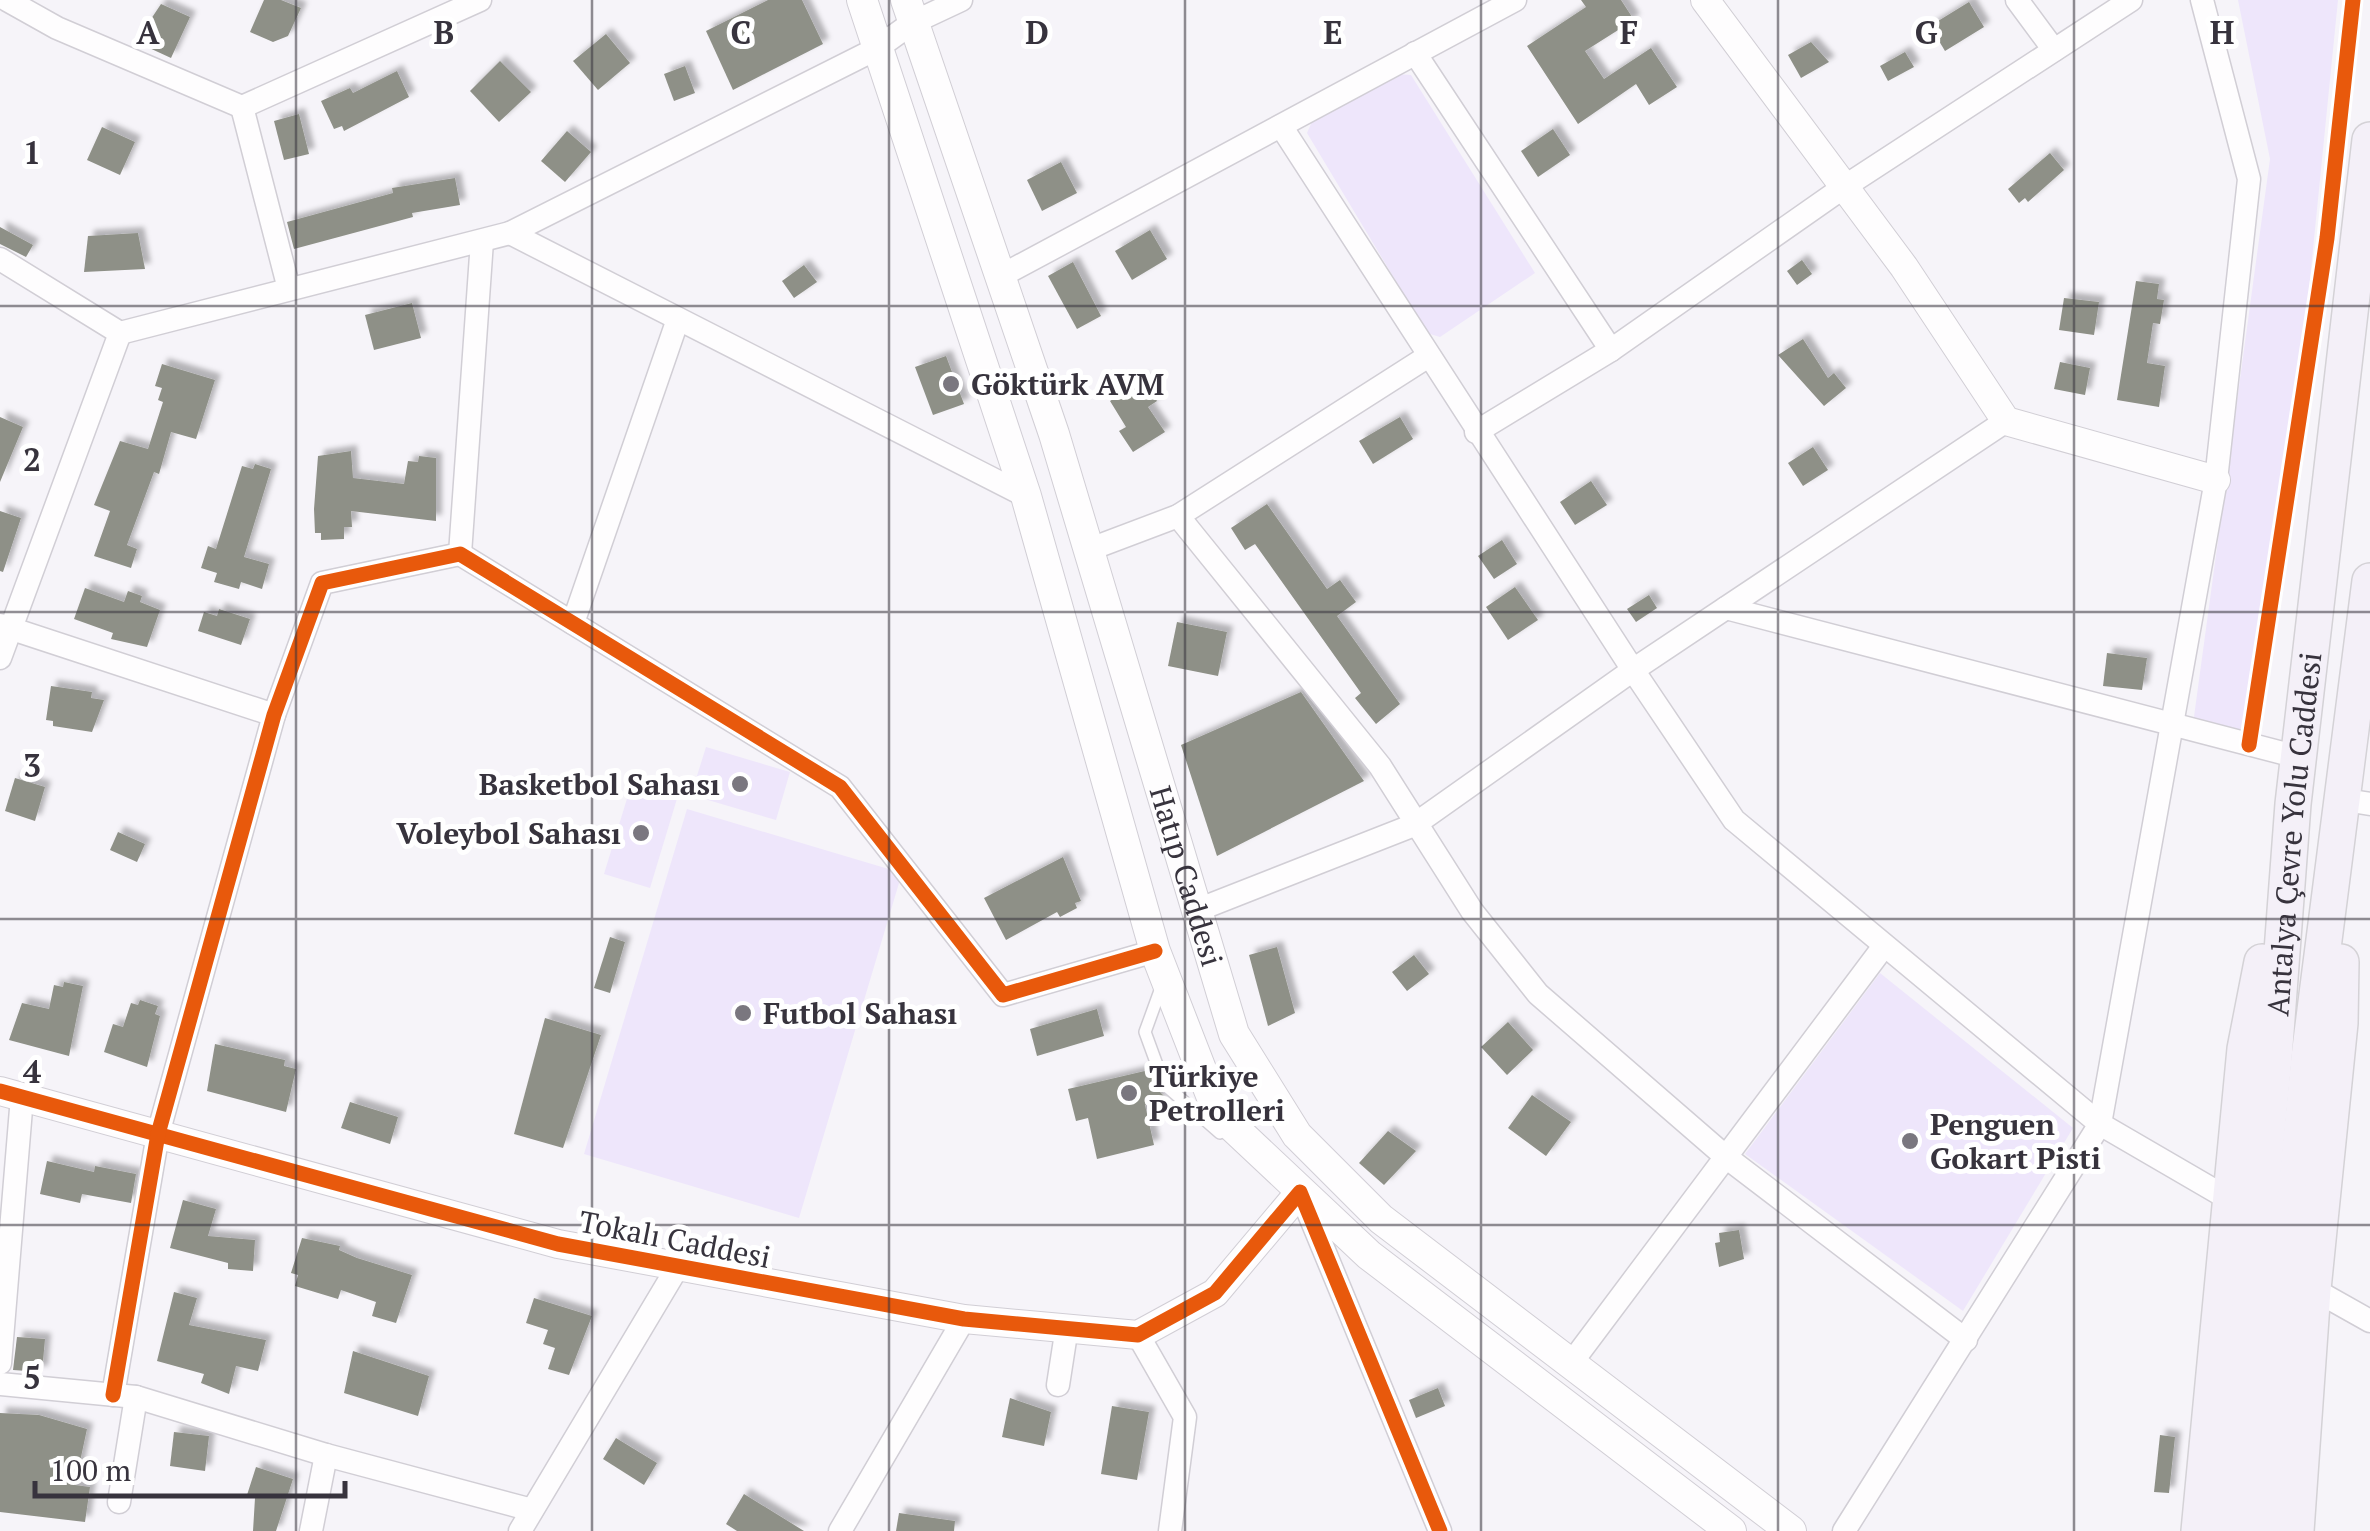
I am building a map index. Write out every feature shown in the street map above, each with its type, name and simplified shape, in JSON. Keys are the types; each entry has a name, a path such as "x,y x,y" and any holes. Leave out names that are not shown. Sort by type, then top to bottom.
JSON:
{"highway":[{"name":"Antalya Çevre Yolu Caddesi","path":"2229,1531 2274,1059 2293,804 2370,140"},
{"name":"Antalya Çevre Yolu Caddesi","path":"2262,1531 2309,1056 2352,808 2370,581"},
{"path":"2197,1523 2245,1049 2293,804"},
{"path":"2296,1531 2313,1289 2340,1023 2352,808"}],"main road":[{"name":"Hatıp Caddesi","path":"862,0 1026,496 1160,965 1218,1113 1369,1254 1731,1531"},
{"name":"Hatıp Caddesi","path":"909,12 1054,434 1234,1034 1297,1135 1381,1219 1791,1531"},
{"path":"1300,1192 1326,1166"}],"street":[{"path":"7,0 57,28 242,107 480,0"},
{"path":"0,258 120,333 510,234 876,49 909,12 961,0"},
{"path":"998,277 1515,0"},
{"path":"1705,0 1904,267 2006,422 2216,480"},
{"path":"2017,0 2054,50"},
{"path":"1476,432 1611,350 1844,188 2131,0"},
{"path":"1844,1531 2100,1124 2216,480 2249,179 2202,0"},
{"path":"1415,52 1611,350"},
{"path":"242,107 289,289"},
{"path":"1280,126 1476,432 1734,820 2100,1124 2229,1199"},
{"path":"510,234 1026,496"},
{"path":"460,554 482,241"},
{"path":"573,623 678,319"},
{"path":"0,658 5,627 120,333"},
{"path":"1088,550 1178,516 1428,357"},
{"path":"1195,912 1414,825 1633,670 2006,422"},
{"path":"1178,516 1380,766 1472,911 1538,994 1726,1156 1966,1340"},
{"path":"120,1502 124,1396 158,1134 274,714 322,583 460,554 840,787 1003,995 1160,965"},
{"path":"1726,608 2298,757"},
{"path":"5,627 274,714"},
{"path":"1572,1362 1884,946"},
{"path":"0,1363 11,1094"},
{"name":"Tokalı Caddesi","path":"11,1094 558,1244 964,1320 1138,1335"},
{"path":"1170,1531 1185,1417 1138,1335 1215,1293 1300,1192 1436,1522 1460,1531"},
{"path":"520,1531 677,1268"},
{"path":"2313,1289 2370,1321"},
{"path":"840,1531 964,1320"},
{"path":"1058,1385 1067,1327"},
{"path":"0,1384 124,1396 532,1510"},
{"path":"311,1531 326,1455"}],"shaded area":[{"path":"2238,0 2338,0 2304,339 2244,737 2193,724 2270,159"},
{"path":"1396,74 1411,75 1535,273 1440,337 1427,333 1307,133 1314,117"},
{"name":"Basketbol Sahası","path":"706,747 790,772 776,820 691,795"},
{"name":"Voleybol Sahası","path":"633,779 679,792 650,888 604,874"},
{"name":"Futbol Sahası","path":"687,809 902,873 799,1218 584,1154"},
{"name":"Penguen Gokart Pisti","path":"1880,973 2073,1128 1963,1311 1745,1154"}],"building":[{"path":"264,0 281,0 301,8 288,36 273,42 250,32"},
{"path":"768,0 802,0 823,44 733,90 706,31"},
{"path":"1581,0 1621,0 1634,20 1585,51 1604,79 1651,48 1677,87 1649,105 1636,84 1578,124 1527,46 1586,7"},
{"path":"1969,2 1984,27 1945,51 1930,26"},
{"path":"161,4 190,17 171,58 145,46 150,34 143,31"},
{"path":"606,34 630,63 598,90 573,61"},
{"path":"1811,42 1829,62 1801,78 1788,55"},
{"path":"1905,52 1914,67 1888,81 1880,66"},
{"path":"500,61 531,92 499,122 470,91"},
{"path":"685,66 695,93 674,101 664,74"},
{"path":"397,71 409,97 344,131 342,126 334,129 321,101 350,88 353,93"},
{"path":"299,114 309,154 284,160 274,121"},
{"path":"102,127 135,142 120,175 87,160"},
{"path":"1553,129 1570,155 1538,177 1521,151"},
{"path":"567,131 591,152 565,182 541,161"},
{"path":"2050,153 2064,170 2028,202 2025,198 2019,203 2008,189"},
{"path":"1061,162 1077,193 1042,211 1027,180"},
{"path":"455,178 460,205 412,213 413,217 294,249 287,222 393,193 392,188"},
{"path":"0,227 33,245 26,257 0,244"},
{"path":"1150,230 1167,259 1132,280 1115,251"},
{"path":"138,233 145,269 84,272 88,236"},
{"path":"1802,260 1812,274 1797,285 1787,271"},
{"path":"1073,262 1101,316 1077,329 1048,276"},
{"path":"804,265 817,282 794,298 782,281"},
{"path":"2136,281 2159,284 2157,299 2164,300 2160,324 2153,323 2147,363 2165,366 2159,407 2117,400"},
{"path":"2064,298 2099,302 2094,335 2059,330"},
{"path":"412,303 421,338 374,350 365,315"},
{"path":"1803,339 1828,378 1834,373 1846,388 1824,406 1778,355"},
{"path":"946,356 964,404 933,415 915,367"},
{"path":"2060,362 2090,368 2085,395 2054,389"},
{"path":"162,364 215,380 196,439 171,432 159,474 154,472 127,545 137,549 131,568 94,556 110,511 94,505 120,441 148,449 163,402 158,400 162,388 155,386"},
{"path":"1143,379 1157,401 1148,407 1165,432 1133,452 1119,431 1126,427 1110,401"},
{"path":"0,417 23,427 0,482"},
{"path":"1400,417 1413,439 1373,464 1359,441"},
{"path":"1813,447 1828,470 1803,486 1788,463"},
{"path":"351,451 353,478 404,484 408,461 418,462 419,456 436,458 436,521 351,511 352,527 344,527 344,539 321,540 321,533 315,533 314,509 318,456"},
{"path":"255,464 271,469 244,557 269,564 262,589 241,582 239,589 214,582 217,573 201,568 208,546 216,549 242,466 253,469"},
{"path":"1591,481 1607,505 1575,525 1560,502"},
{"path":"1267,504 1327,589 1340,580 1356,602 1337,616 1400,704 1376,724 1355,698 1361,693 1255,544 1245,550 1231,528"},
{"path":"0,511 21,518 3,572 0,571"},
{"path":"1502,540 1517,564 1494,579 1478,556"},
{"path":"1515,587 1538,620 1508,640 1486,607"},
{"path":"85,588 124,602 128,591 142,596 140,602 160,610 147,647 111,639 113,633 74,619"},
{"path":"1649,595 1657,608 1636,622 1627,609"},
{"path":"219,609 250,619 241,645 198,631 204,612 217,616"},
{"path":"1177,622 1227,632 1218,676 1168,666"},
{"path":"2107,653 2147,658 2142,690 2103,686"},
{"path":"51,686 92,692 91,698 104,700 92,732 53,726 53,721 46,720"},
{"path":"1301,692 1364,781 1217,856 1181,745"},
{"path":"15,778 45,787 35,821 5,811"},
{"path":"118,832 145,844 137,862 110,850"},
{"path":"1063,857 1081,901 1075,903 1077,908 1060,917 1057,912 1006,940 984,898"},
{"path":"610,937 625,942 610,993 594,988"},
{"path":"1277,947 1295,1013 1268,1026 1249,955"},
{"path":"1414,955 1429,974 1407,991 1392,972"},
{"path":"64,982 83,986 69,1056 9,1040 22,1003 49,1009 54,985 63,987"},
{"path":"140,1000 158,1006 155,1014 160,1016 147,1067 104,1052 113,1024 123,1027 131,1003 138,1005"},
{"path":"1097,1009 1104,1036 1037,1056 1030,1029"},
{"path":"545,1018 601,1035 563,1148 514,1134"},
{"path":"1508,1022 1533,1050 1507,1075 1481,1047"},
{"path":"215,1044 285,1060 284,1066 296,1069 286,1112 207,1091"},
{"path":"1149,1070 1156,1088 1167,1099 1145,1105 1154,1145 1097,1159 1088,1118 1076,1121 1068,1089"},
{"path":"1532,1095 1571,1122 1546,1156 1508,1128"},
{"path":"350,1102 398,1117 390,1144 341,1128"},
{"path":"1388,1131 1416,1151 1384,1185 1359,1163"},
{"path":"47,1161 94,1172 95,1166 136,1174 131,1203 82,1194 80,1203 40,1194"},
{"path":"183,1200 216,1209 208,1236 255,1240 253,1271 228,1269 228,1263 170,1248"},
{"path":"1739,1230 1744,1259 1719,1267 1715,1243 1720,1242 1719,1233"},
{"path":"302,1238 340,1246 339,1250 357,1258 412,1275 396,1323 372,1316 376,1302 341,1290 338,1299 295,1286 298,1275 291,1273"},
{"path":"174,1292 197,1298 189,1325 266,1340 258,1371 236,1366 229,1394 201,1383 204,1374 157,1361"},
{"path":"534,1298 592,1316 569,1375 548,1369 555,1348 543,1344 548,1330 526,1323"},
{"path":"17,1337 45,1339 42,1372 13,1370"},
{"path":"353,1351 429,1376 418,1416 344,1393"},
{"path":"1438,1388 1445,1406 1416,1418 1409,1400"},
{"path":"1010,1398 1051,1412 1044,1446 1002,1437"},
{"path":"1112,1406 1149,1412 1137,1480 1101,1474"},
{"path":"0,1413 39,1415 87,1429 75,1485 90,1487 85,1522 0,1512"},
{"path":"174,1432 209,1436 205,1471 170,1466"},
{"path":"2160,1435 2175,1437 2169,1493 2154,1492"},
{"path":"616,1438 657,1463 644,1485 603,1459"},
{"path":"256,1467 293,1479 276,1531 253,1531 255,1498 247,1495"},
{"path":"744,1494 804,1531 737,1531 726,1524"},
{"path":"899,1513 955,1521 954,1531 896,1531"}],"cycle path":[{"path":"2249,745 2327,238 2353,0"},
{"path":"113,1395 158,1134 274,715 322,583 460,554 840,787 1003,995 1155,951"},
{"path":"0,1091 558,1244 964,1319 1138,1335 1215,1293 1300,1192 1440,1531"}],"place":[{"name":"Göktürk AVM","path":"951,384"},
{"name":"Basketbol Sahası","path":"740,784"},
{"name":"Voleybol Sahası","path":"641,833"},
{"name":"Futbol Sahası","path":"743,1013"},
{"name":"Türkiye Petrolleri","path":"1129,1093"},
{"name":"Penguen Gokart Pisti","path":"1910,1141"}]}
